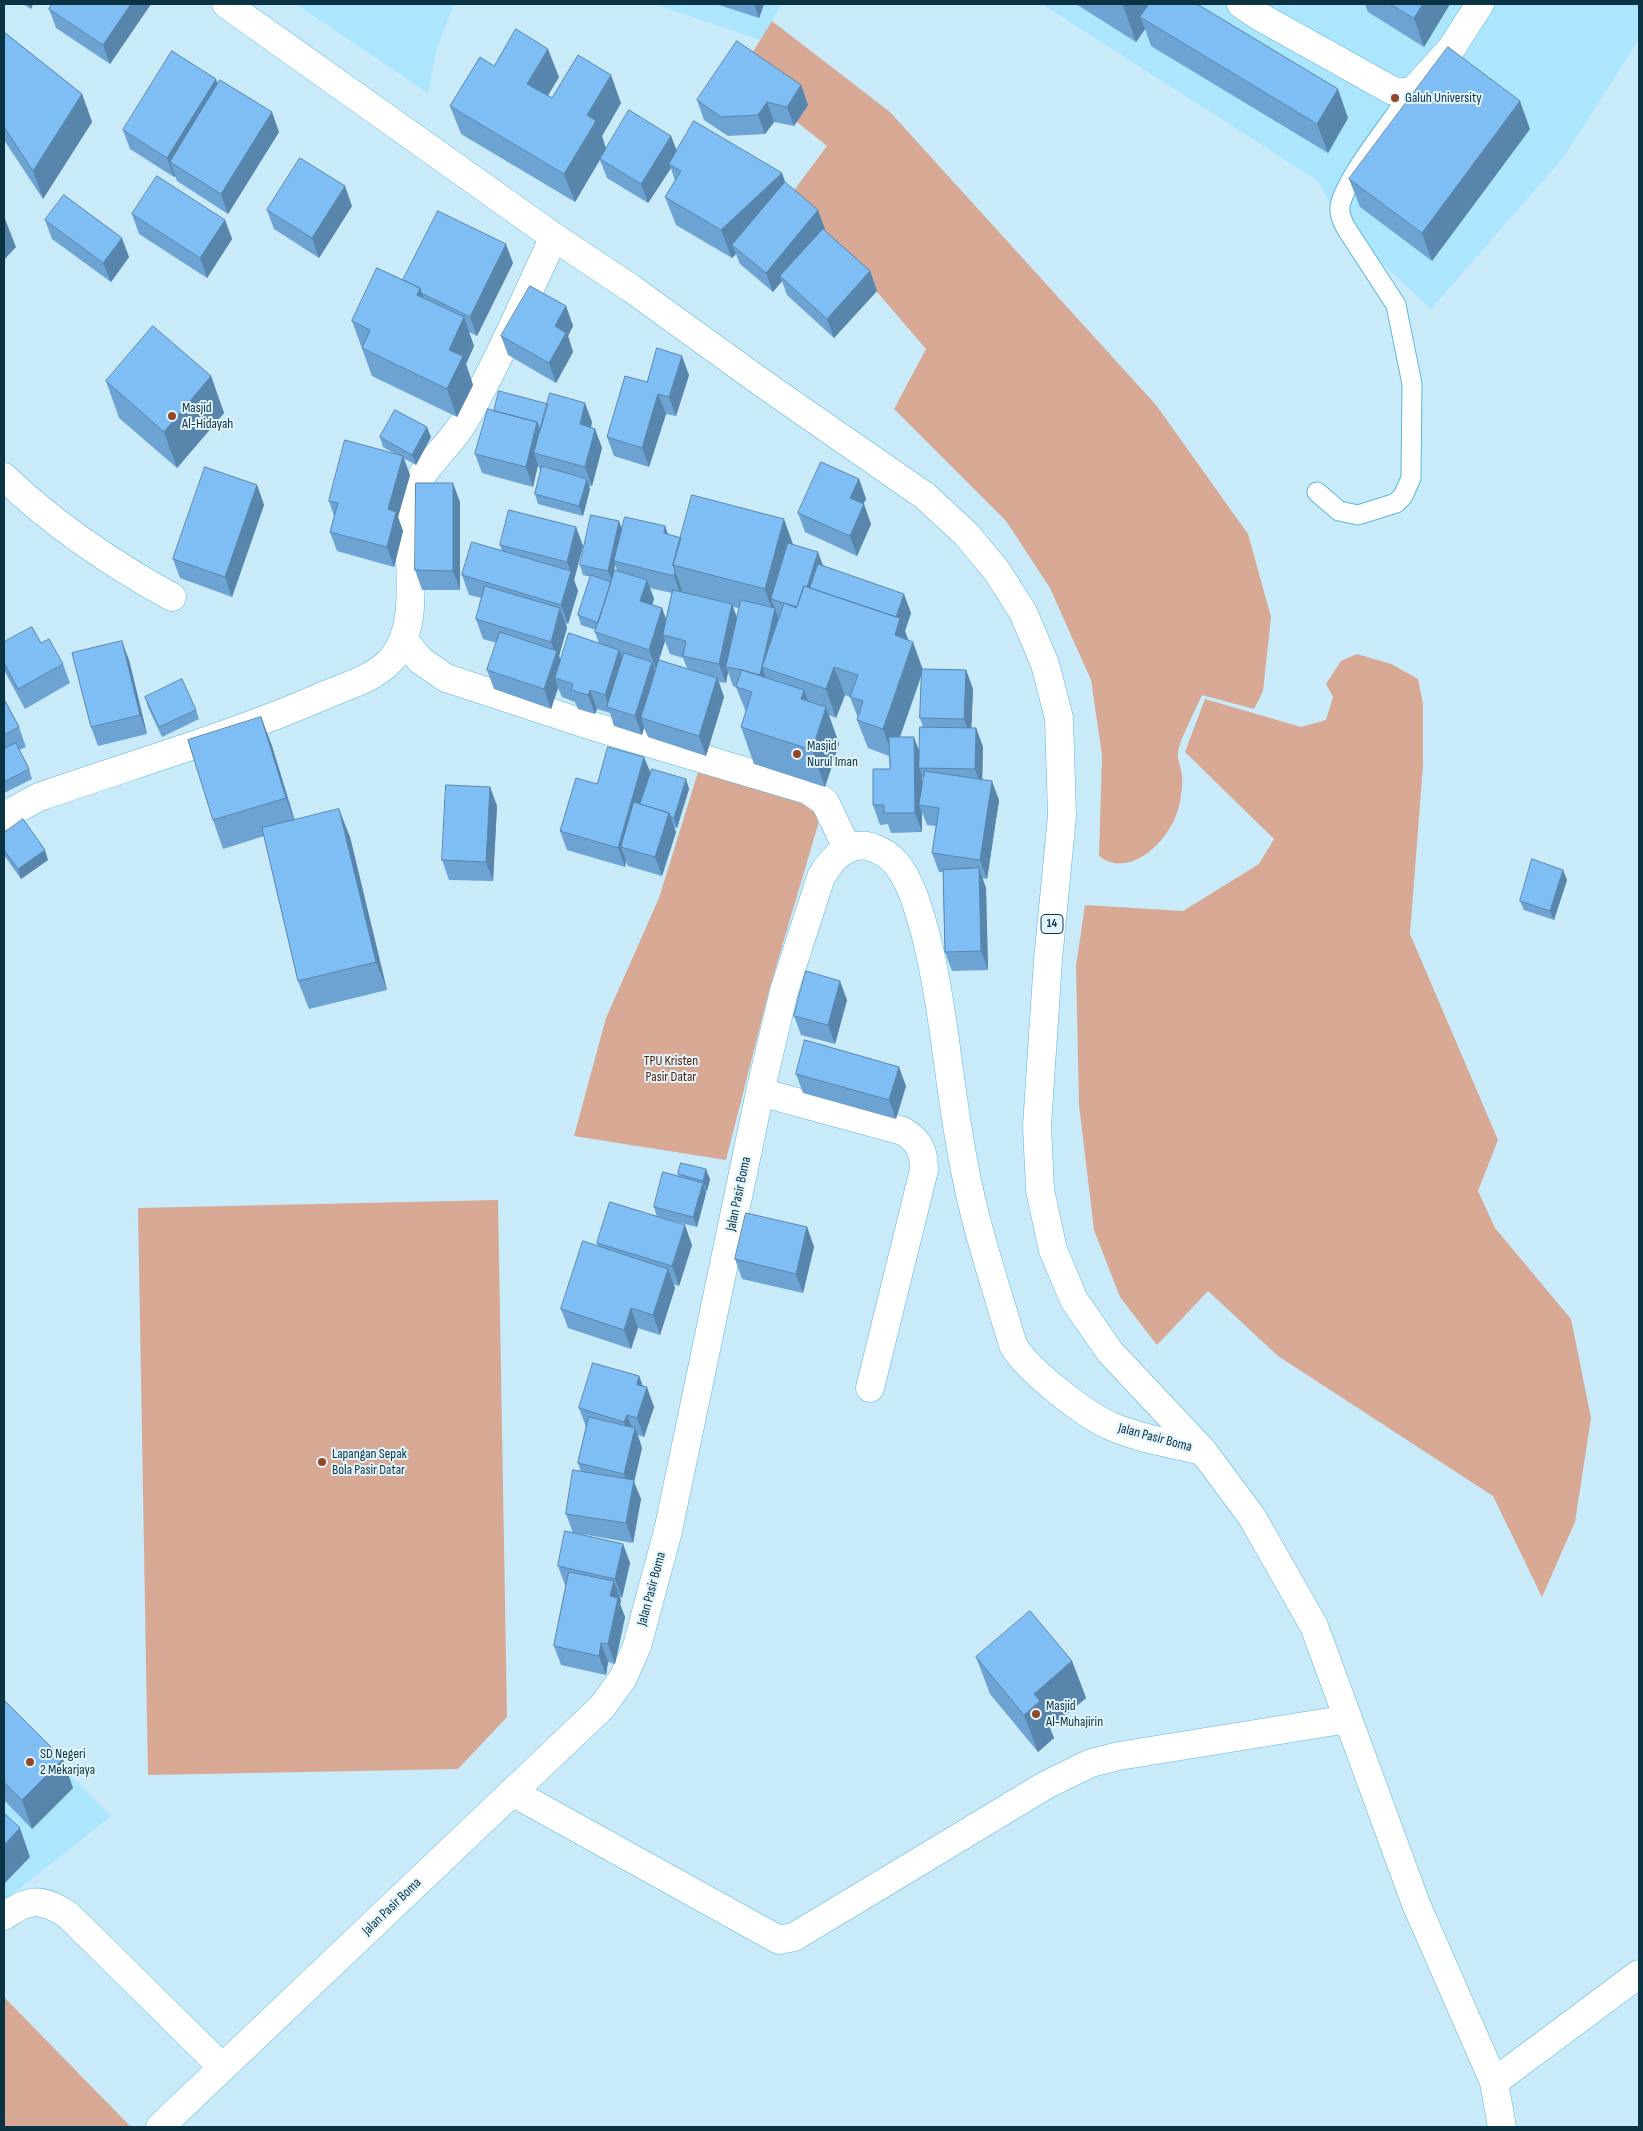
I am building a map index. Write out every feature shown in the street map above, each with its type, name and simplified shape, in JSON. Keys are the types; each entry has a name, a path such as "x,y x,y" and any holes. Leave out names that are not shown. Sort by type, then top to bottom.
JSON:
{"main road":[{"name":"14","path":"226,4 554,237 925,496 966,534 996,570 1023,612 1045,664 1059,718 1062,806 1037,1126 1040,1190 1053,1250 1074,1300 1110,1352 1203,1451 1252,1517 1314,1626 1416,1904 1494,2082 1502,2127"},
{"path":"1241,4 1393,91 1411,93 1451,49 1480,4"},
{"path":"4,816 40,797 290,710 377,674 392,659 404,640 409,620 410,512 415,489 422,476 467,417 554,237"},
{"path":"6,485 78,538 141,580 172,597"},
{"path":"404,640 420,660 446,678 589,725 808,790 825,802 847,848"},
{"name":"Jalan Pasir Boma","path":"160,2127 602,1707 623,1678 637,1646 668,1531 760,1092 784,991 821,877 831,861 847,848 863,845 882,850 895,862 909,884 920,912 934,967 970,1195 1013,1344 1019,1355 1037,1374 1098,1419 1112,1427 1203,1451"},
{"path":"760,1092 903,1131 914,1138 921,1146 924,1170 870,1388"},
{"path":"512,1792 779,1940 794,1937 1046,1784 1091,1763 1119,1756 1348,1719"},
{"path":"4,1916 19,1905 33,1901 50,1904 68,1915 222,2067"},
{"path":"1494,2082 1639,1974"}],"lane":[{"path":"1317,492 1339,511 1358,515 1396,503 1403,496 1411,478 1412,384 1396,305 1346,228 1341,218 1340,208 1352,180 1411,93"}],"shaded area":[{"path":"296,4 454,4 436,51 428,93"},
{"path":"655,4 781,4 761,40"},
{"name":"Galuh University","path":"1042,4 1639,4 1639,39 1563,158 1431,309 1342,226 1318,181"},
{"name":"SD Negeri 2 Mekarjaya","path":"4,1708 111,1816 4,1901"}],"green space":[{"path":"772,21 890,112 1156,405 1248,534 1271,617 1263,691 1254,709 1202,695 1179,746 1182,791 1175,818 1159,842 1137,860 1124,863 1111,862 1099,856 1102,755 1091,680 1050,588 1006,521 894,409 926,349 792,193 827,146 772,102 751,55"},
{"path":"1357,654 1391,664 1418,679 1423,704 1423,765 1410,934 1498,1140 1478,1191 1495,1228 1571,1319 1591,1418 1575,1522 1542,1597 1493,1496 1278,1356 1208,1291 1157,1345 1120,1297 1094,1230 1079,1105 1076,966 1085,905 1183,911 1259,864 1274,839 1185,752 1205,699 1301,727 1326,720 1333,697 1326,684 1341,661"},
{"name":"TPU Kristen Pasir Datar","path":"699,769 807,802 814,809 818,821 770,987 726,1160 574,1136 606,1018 659,898"},
{"name":"Lapangan Sepak Bola Pasir Datar","path":"498,1200 507,1717 458,1769 148,1775 138,1208"},
{"path":"4,1997 131,2127 4,2127"}],"building":[{"path":"52,4 131,4 103,45 49,9"},
{"path":"1149,4 1197,4 1338,89 1317,124 1140,17"},
{"path":"1390,4 1423,4 1414,18"},
{"path":"516,29 548,49 527,84 552,98 578,55 611,75 587,115 596,121 564,174 450,106 480,57 494,66"},
{"path":"4,32 82,94 33,171 4,127"},
{"path":"737,41 801,85 787,107 767,102 758,115 721,117 697,100"},
{"path":"1448,47 1520,101 1422,233 1349,179"},
{"path":"172,51 216,79 167,158 123,130"},
{"path":"220,80 272,112 221,194 170,162"},
{"path":"629,110 671,136 641,184 600,159"},
{"path":"694,121 782,173 721,230 665,197 681,171 669,164"},
{"path":"300,158 345,186 312,238 267,210"},
{"path":"157,176 225,220 200,258 132,214"},
{"path":"785,182 818,210 766,273 732,245"},
{"path":"64,195 122,238 103,263 45,220"},
{"path":"438,211 506,244 470,317 421,293 420,288 403,280"},
{"path":"823,229 870,271 827,319 780,276"},
{"path":"377,268 420,288 417,295 464,317 449,350 463,356 447,389 362,348 370,330 352,321"},
{"path":"530,286 566,306 555,326 566,333 549,363 501,336"},
{"path":"153,326 211,376 164,432 106,381"},
{"path":"657,348 682,356 669,397 658,394 642,448 607,437 625,376 647,382"},
{"path":"499,391 548,404 540,431 537,422 494,411"},
{"path":"550,393 585,403 580,424 595,429 585,467 534,453"},
{"path":"488,409 537,422 526,467 475,454"},
{"path":"395,410 427,427 412,455 380,437"},
{"path":"345,440 403,456 388,509 396,512 387,547 330,532 338,503 329,501"},
{"path":"821,462 859,479 850,498 864,504 850,536 798,513"},
{"path":"542,466 587,479 579,506 535,494"},
{"path":"205,467 257,485 225,577 173,559"},
{"path":"416,483 453,483 453,571 415,570"},
{"path":"692,495 784,519 765,589 673,565"},
{"path":"509,510 576,527 567,562 500,545"},
{"path":"591,515 619,521 608,571 580,565"},
{"path":"625,517 665,526 664,533 681,538 673,565 674,576 614,561"},
{"path":"472,542 571,571 561,605 462,575"},
{"path":"788,543 818,552 807,587 804,586 797,607 771,599"},
{"path":"818,564 904,594 896,617 810,588"},
{"path":"615,570 647,580 640,601 662,608 649,650 595,632"},
{"path":"591,575 611,582 598,623 578,615"},
{"path":"485,586 560,608 551,642 476,619"},
{"path":"804,586 900,618 895,635 913,642 883,729 857,720 863,701 850,697 858,675 834,667 826,689 762,667 784,603 796,608"},
{"path":"673,590 732,604 719,664 683,656 686,641 663,635"},
{"path":"741,600 775,608 760,675 726,667"},
{"path":"32,627 41,643 49,639 63,664 18,689 4,663 4,642"},
{"path":"500,632 557,651 544,689 487,670"},
{"path":"569,633 619,650 605,695 590,690 588,695 571,690 573,684 555,678"},
{"path":"122,641 140,715 91,727 72,653"},
{"path":"624,653 652,662 635,716 607,707"},
{"path":"659,660 717,678 699,736 641,718"},
{"path":"922,669 966,670 964,719 920,718"},
{"path":"742,670 804,690 801,699 826,707 812,750 741,727 752,692 736,687"},
{"path":"182,679 196,710 159,727 145,697"},
{"path":"4,699 19,727 4,735"},
{"path":"261,717 286,798 213,820 188,740"},
{"path":"920,727 976,728 975,769 919,768"},
{"path":"889,737 914,737 915,813 884,813 884,805 873,805 873,769 890,769"},
{"path":"16,743 29,769 4,782 4,749"},
{"path":"608,747 644,757 618,848 560,831 576,778 597,784"},
{"path":"652,769 686,779 674,818 669,813 640,804"},
{"path":"925,771 992,781 980,860 932,853 939,808 919,805"},
{"path":"446,785 490,787 486,862 442,860"},
{"path":"634,802 669,813 655,857 621,847"},
{"path":"339,809 376,962 298,981 262,828"},
{"path":"23,819 45,850 18,869 4,850 4,833"},
{"path":"1532,859 1563,870 1550,911 1520,901"},
{"path":"979,868 981,951 945,952 943,870"},
{"path":"806,971 840,981 828,1025 794,1016"},
{"path":"805,1040 899,1067 889,1100 796,1074"},
{"path":"681,1163 706,1169 703,1181 678,1174"},
{"path":"663,1172 703,1183 693,1217 654,1207"},
{"path":"610,1202 685,1225 672,1266 597,1243"},
{"path":"746,1213 807,1227 796,1274 735,1259"},
{"path":"583,1241 668,1269 653,1315 631,1308 624,1330 561,1309"},
{"path":"593,1363 639,1376 637,1385 647,1387 637,1418 627,1415 624,1422 579,1408"},
{"path":"589,1417 635,1428 624,1474 578,1463"},
{"path":"573,1470 634,1480 626,1523 566,1514"},
{"path":"565,1531 623,1544 615,1579 558,1566"},
{"path":"569,1572 614,1581 610,1596 618,1598 608,1644 601,1643 599,1656 554,1646"},
{"path":"1030,1611 1072,1661 1034,1694 1040,1701 1024,1715 976,1657"},
{"path":"4,1700 63,1759 22,1800 4,1782"},
{"path":"4,1813 20,1828 4,1845"}],"place":[{"name":"Galuh University","path":"1395,98"},
{"name":"Masjid Al-Hidayah","path":"172,416"},
{"name":"Masjid Nurul Iman","path":"797,754"},
{"name":"Lapangan Sepak Bola Pasir Datar","path":"322,1462"},
{"name":"Masjid Al-Muhajirin","path":"1036,1714"},
{"name":"SD Negeri 2 Mekarjaya","path":"30,1762"}]}
